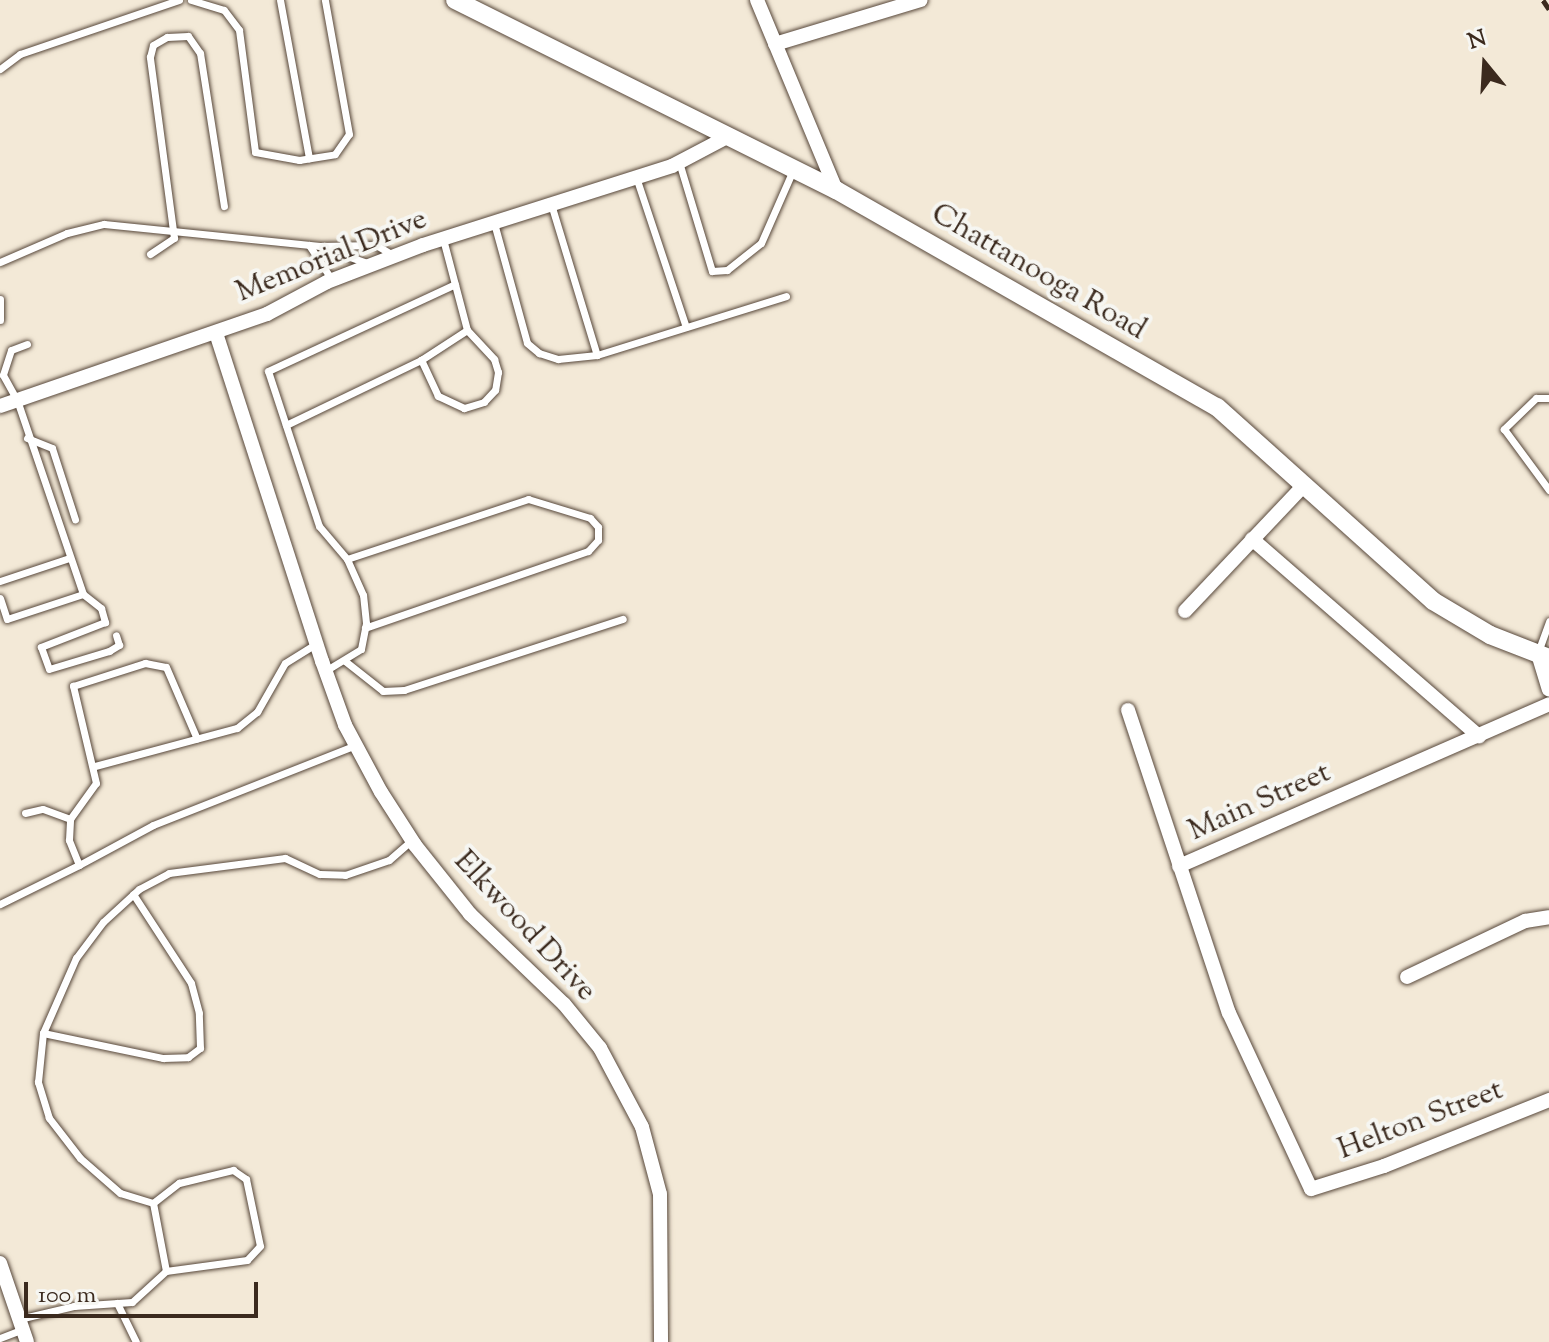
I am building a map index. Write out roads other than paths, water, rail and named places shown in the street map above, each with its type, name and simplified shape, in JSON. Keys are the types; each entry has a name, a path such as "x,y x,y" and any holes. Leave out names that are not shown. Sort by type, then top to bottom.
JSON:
{"main road":[{"name":"Chattanooga Road","path":"455,0 836,190 1217,407 1433,601 1490,635 1544,656"}],"street":[{"path":"757,0 836,190"},
{"path":"775,44 921,0"},
{"name":"Memorial Drive","path":"0,406 267,314 332,280 394,256 679,162 727,137"},
{"name":"Elkwood Drive","path":"216,333 325,671 356,745 412,841 470,914 564,1004 625,1089 650,1149 660,1194 661,1342"},
{"path":"1185,611 1304,485"},
{"path":"1252,539 1479,736"},
{"path":"1544,656 1549,689"},
{"name":"Main Street","path":"1311,1189 1229,1013 1179,866 1549,704"},
{"path":"1128,710 1179,866"},
{"path":"1407,977 1525,921 1549,917"},
{"name":"Helton Street","path":"1311,1189 1384,1166 1549,1100"},
{"path":"0,1263 23,1330"}],"lane":[{"path":"0,69 20,54 179,0"},
{"path":"191,0 224,10 239,30 255,152 269,158 309,158 335,154 349,134 325,0"},
{"path":"280,0 309,158"},
{"path":"150,254 174,238 150,57 153,45 167,37 188,36 200,53 224,206"},
{"path":"679,162 712,271 727,270 761,243 793,170"},
{"path":"636,177 686,327"},
{"path":"551,204 597,355"},
{"path":"494,223 527,343 558,359 597,355 786,296"},
{"path":"0,262 67,233 104,224 320,246 376,245 394,256"},
{"path":"421,360 429,382 450,406 464,408 484,402 495,390 498,372 494,359 467,330 443,239"},
{"path":"309,245 332,280"},
{"path":"320,246 370,265"},
{"path":"325,671 361,649 365,628 363,595 347,559 319,526 268,371 455,284"},
{"path":"0,299 0,320"},
{"path":"286,425 421,360 467,330"},
{"path":"27,344 11,350 4,361 3,375 17,400 27,438 83,594 101,608 105,622 41,647 49,669 109,651 119,645 116,635"},
{"path":"1549,398 1536,398 1504,429 1549,490"},
{"path":"27,438 52,448 75,519"},
{"path":"347,559 528,499 590,518 598,527 598,540 588,551 365,628"},
{"path":"0,581 69,558"},
{"path":"0,598 7,619 83,594"},
{"path":"345,661 383,691 404,690 623,619"},
{"path":"1544,656 1549,621"},
{"path":"95,766 237,728 257,712 285,663 316,644"},
{"path":"79,865 69,840 70,819 94,791 95,766 73,686 145,663 166,667 197,739"},
{"path":"0,904 153,825 356,745"},
{"path":"25,813 43,809 70,819"},
{"path":"153,1203 120,1193 80,1158 49,1118 38,1082 43,1033 76,958 133,894 169,873 209,864 285,858 320,874 345,875 389,860 412,841"},
{"path":"43,1033 163,1058 188,1057 200,1048 199,1013 191,983 133,894"},
{"path":"0,1338 117,1303 132,1302 166,1271 247,1260 260,1246 246,1179 233,1170 179,1183 153,1203"},
{"path":"153,1203 166,1271"},
{"path":"117,1303 136,1342"}],"railway":[{"path":"1543,0 1549,9"}]}
